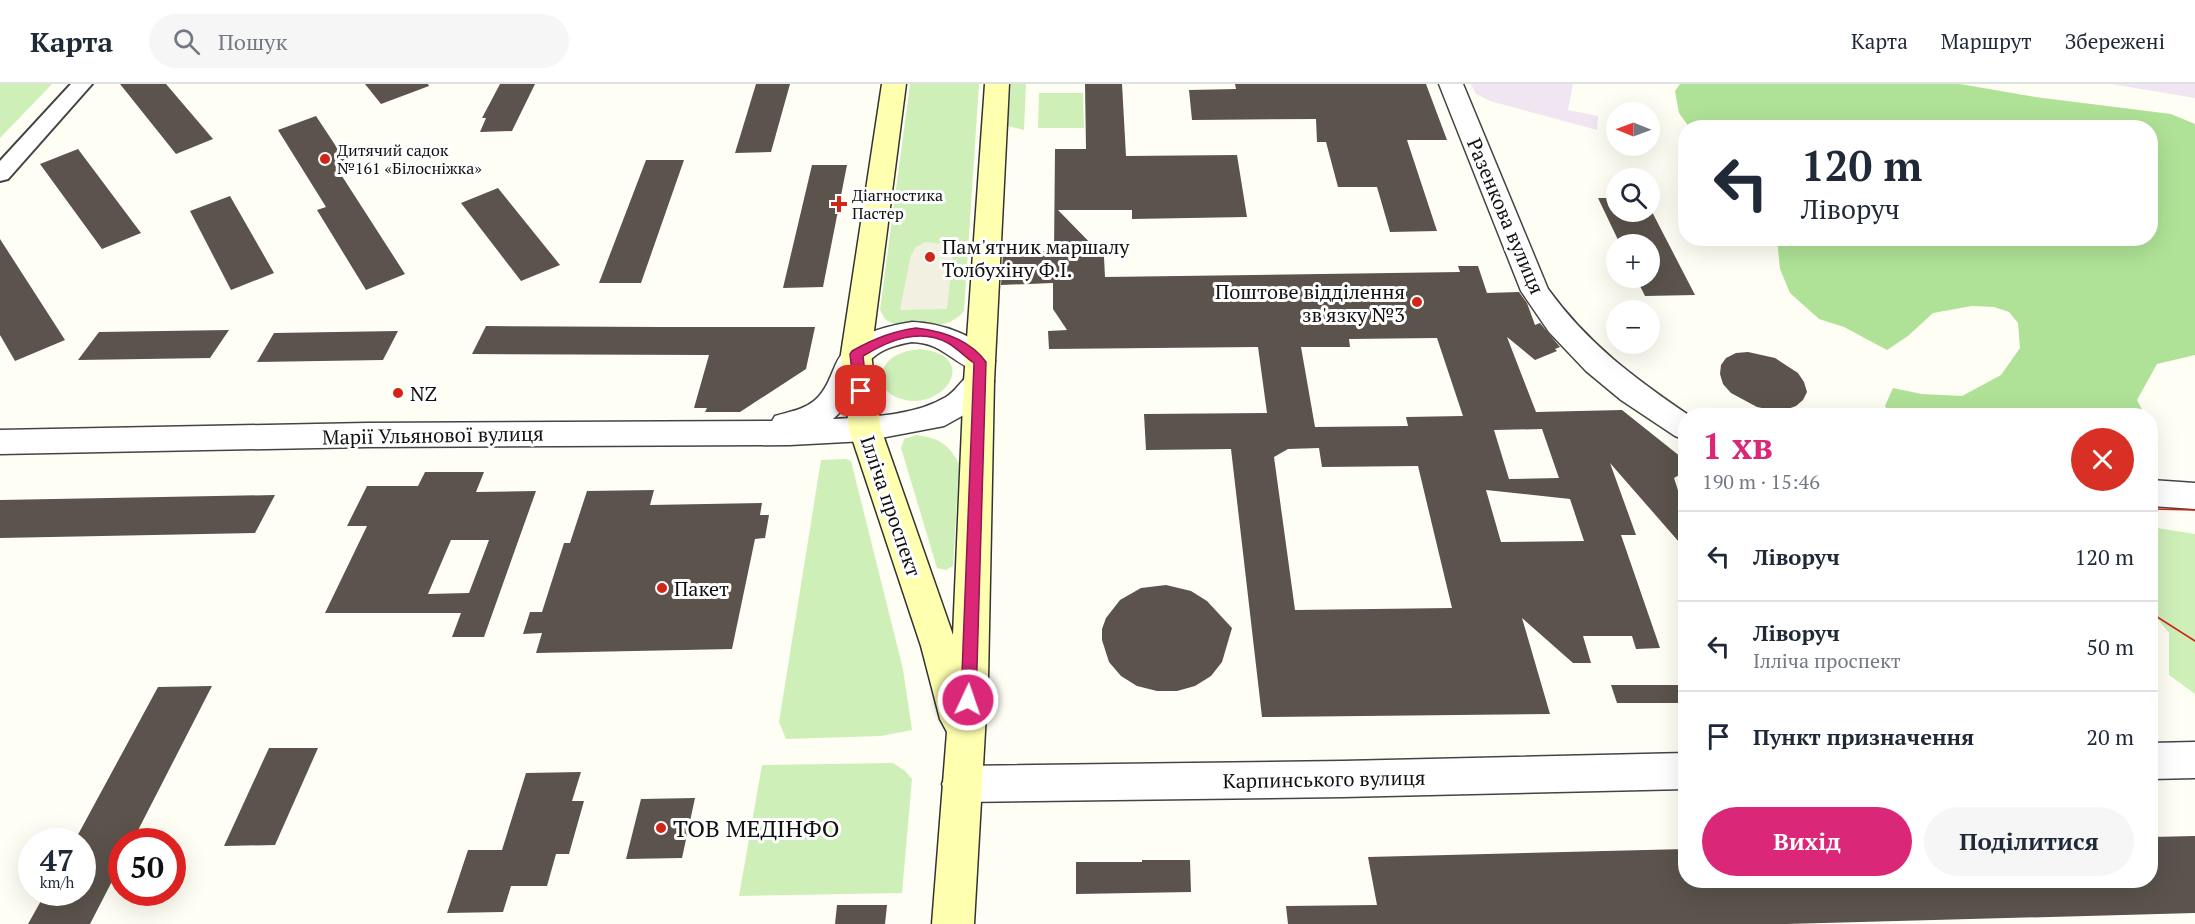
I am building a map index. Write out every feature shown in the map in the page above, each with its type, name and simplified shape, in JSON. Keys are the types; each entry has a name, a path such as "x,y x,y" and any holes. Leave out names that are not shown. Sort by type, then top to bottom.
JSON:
{"main road":[{"name":"Ілліча проспект","path":"894,84 856,354 865,429 939,646 965,744"},
{"name":"Ілліча проспект","path":"953,924 970,679 980,371 997,84"}],"street":[{"path":"0,174 82,84"},
{"name":"Разенкова вулиця","path":"1451,84 1534,291 1559,325 1597,364 1632,392 1678,423"},
{"path":"748,433 819,416 833,402 856,354 879,341 897,335 916,332 935,334 951,340 980,371 960,403 933,418 865,429"},
{"name":"Марії Ульянової вулиця","path":"0,442 378,435 748,433 865,429"},
{"path":"2158,493 2195,496"},
{"path":"2158,761 2195,760"},
{"name":"Карпинського вулиця","path":"962,784 1343,779 1678,771"}],"shaded area":[{"path":"1471,84 1573,84 1568,110 1598,116 1597,130 1490,101 1476,94"},
{"path":"2111,84 2195,84 2195,98"},
{"path":"925,242 944,244 953,253 947,309 900,310 911,255 916,247"}],"green space":[{"path":"0,84 52,84 0,138"},
{"path":"910,84 979,84 964,311 949,322 920,327 891,323 885,319 880,310"},
{"path":"1011,84 1026,84 1024,130 1008,126"},
{"path":"1680,84 1960,84 2035,97 2171,114 2195,124 2195,355 2157,364 2137,400 2141,408 1886,408 1885,406 1893,388 1922,394 1962,396 2001,375 2020,348 2018,323 2009,312 1994,307 1972,306 1933,313 1908,336 1887,350 1844,327 1819,319 1790,293 1780,269 1778,246 2158,246 2158,120 1684,120 1679,113 1675,91"},
{"path":"1039,93 1083,93 1084,128 1038,128"},
{"path":"920,349 939,354 950,362 953,373 949,383 940,392 927,399 912,401 889,393 882,382 886,364 900,354"},
{"path":"916,435 942,443 959,463 953,566 946,570 937,568 901,448 904,439"},
{"path":"846,459 851,461 903,669 912,730 881,736 786,739 779,722 821,460"},
{"path":"2158,528 2195,534 2195,694 2169,675 2169,633 2158,619"},
{"path":"893,763 912,779 902,893 739,896 762,765"}],"building":[{"path":"120,84 166,84 213,139 176,154"},
{"path":"365,84 428,84 429,86 381,104"},
{"path":"500,84 535,84 512,131 480,132 486,118 482,118"},
{"path":"756,84 790,84 771,152 735,153"},
{"path":"1085,84 1122,84 1126,156 1237,155 1247,217 1132,219 1132,210 1058,210 1104,257 1105,277 1460,272 1458,266 1478,266 1487,293 1519,292 1527,303 1535,325 1540,323 1560,347 1555,349 1557,351 1535,360 1507,337 1536,412 1622,410 1678,455 1678,476 1674,478 1678,490 1678,541 1610,463 1636,535 1621,535 1660,648 1636,649 1632,636 1583,636 1591,663 1573,663 1522,618 1550,714 1262,717 1231,449 1146,450 1144,414 1267,413 1258,347 1049,349 1048,331 1067,330 1053,309 1053,283 1001,285 1003,253 1054,251 1055,149 1086,149","holes":["1437,338 1463,416 1406,417 1408,426 1315,427 1301,347 1350,347 1349,339","1542,429 1559,478 1509,479 1494,430","1319,448 1322,467 1418,466 1452,608 1295,610 1274,457 1288,449","1486,490 1570,499 1584,541 1501,542"]},
{"path":"1235,84 1426,84 1447,140 1407,140 1437,231 1390,232 1377,187 1338,187 1326,142 1317,142 1316,119 1192,120 1189,90 1236,89"},
{"path":"316,116 351,169 340,173 405,274 366,290 317,210 326,207 278,130"},
{"path":"78,149 141,233 102,249 40,164"},
{"path":"646,160 684,160 641,283 599,283"},
{"path":"812,165 847,165 823,287 783,288"},
{"path":"498,188 560,265 521,281 461,203"},
{"path":"230,196 274,273 231,290 190,211"},
{"path":"1598,198 1606,198 1606,215"},
{"path":"1609,222 1657,222 1695,295 1645,296 1641,288 1660,288 1660,234 1615,234"},
{"path":"0,239 65,340 15,361 0,335"},
{"path":"486,326 815,327 806,369 740,412 705,412 707,408 694,408 709,355 472,354"},
{"path":"229,330 210,358 78,360 99,332"},
{"path":"398,331 383,360 257,362 274,333"},
{"path":"1748,352 1775,358 1798,373 1807,392 1803,400 1790,408 1762,408 1731,393 1723,384 1720,374 1721,365 1726,358 1736,353"},
{"path":"425,472 484,472 476,492 536,491 484,637 452,637 461,613 325,613 367,526 347,526 367,486 418,486","holes":["451,540 489,540 469,593 428,594"]},
{"name":"Пакет","path":"654,490 650,505 762,503 760,515 769,515 765,538 755,539 732,649 536,653 542,633 523,634 530,612 542,612 564,543 570,543 587,491"},
{"path":"275,495 255,533 0,538 0,500"},
{"path":"1166,585 1191,591 1207,601 1232,628 1222,662 1211,676 1195,686 1177,691 1157,691 1137,686 1121,676 1109,662 1102,640 1102,629 1106,618 1120,600 1141,588"},
{"path":"1611,685 1678,685 1678,703 1617,703"},
{"path":"212,686 139,828 108,828 108,889 90,924 28,924 38,906 96,906 96,828 82,828 158,687"},
{"path":"269,748 318,748 275,845 224,846"},
{"path":"581,772 572,801 584,801 569,854 556,854 547,886 511,886 503,912 447,913 468,850 502,850 526,773"},
{"name":"ТОВ МЕДІНФО","path":"695,798 682,858 626,859 641,799"},
{"path":"2195,836 2195,913 1787,924 1288,924 1286,906 1377,905 1368,857 1678,849 1678,888 2158,888 2158,837"},
{"path":"1142,860 1190,860 1191,892 1076,894 1076,862 1142,862"},
{"path":"837,905 887,905 885,924 835,924"}],"tram line":[{"path":"2158,509 2195,510"},
{"path":"2158,617 2195,641"}],"place":[{"name":"Дитячий садок №161 «Білосніжка»","path":"325,159"},
{"name":"Діагностика Пастер","path":"839,204"},
{"name":"Пам'ятник маршалу Толбухіну Ф.І.","path":"930,257"},
{"name":"Поштове відділення зв'язку №3","path":"1417,302"},
{"name":"NZ","path":"398,393"},
{"name":"Пакет","path":"662,588"},
{"name":"ТОВ МЕДІНФО","path":"661,828"}],"route":[{"path":"861,391 856,354 879,341 897,335 916,332 935,334 951,340 980,362 968,700"}]}
